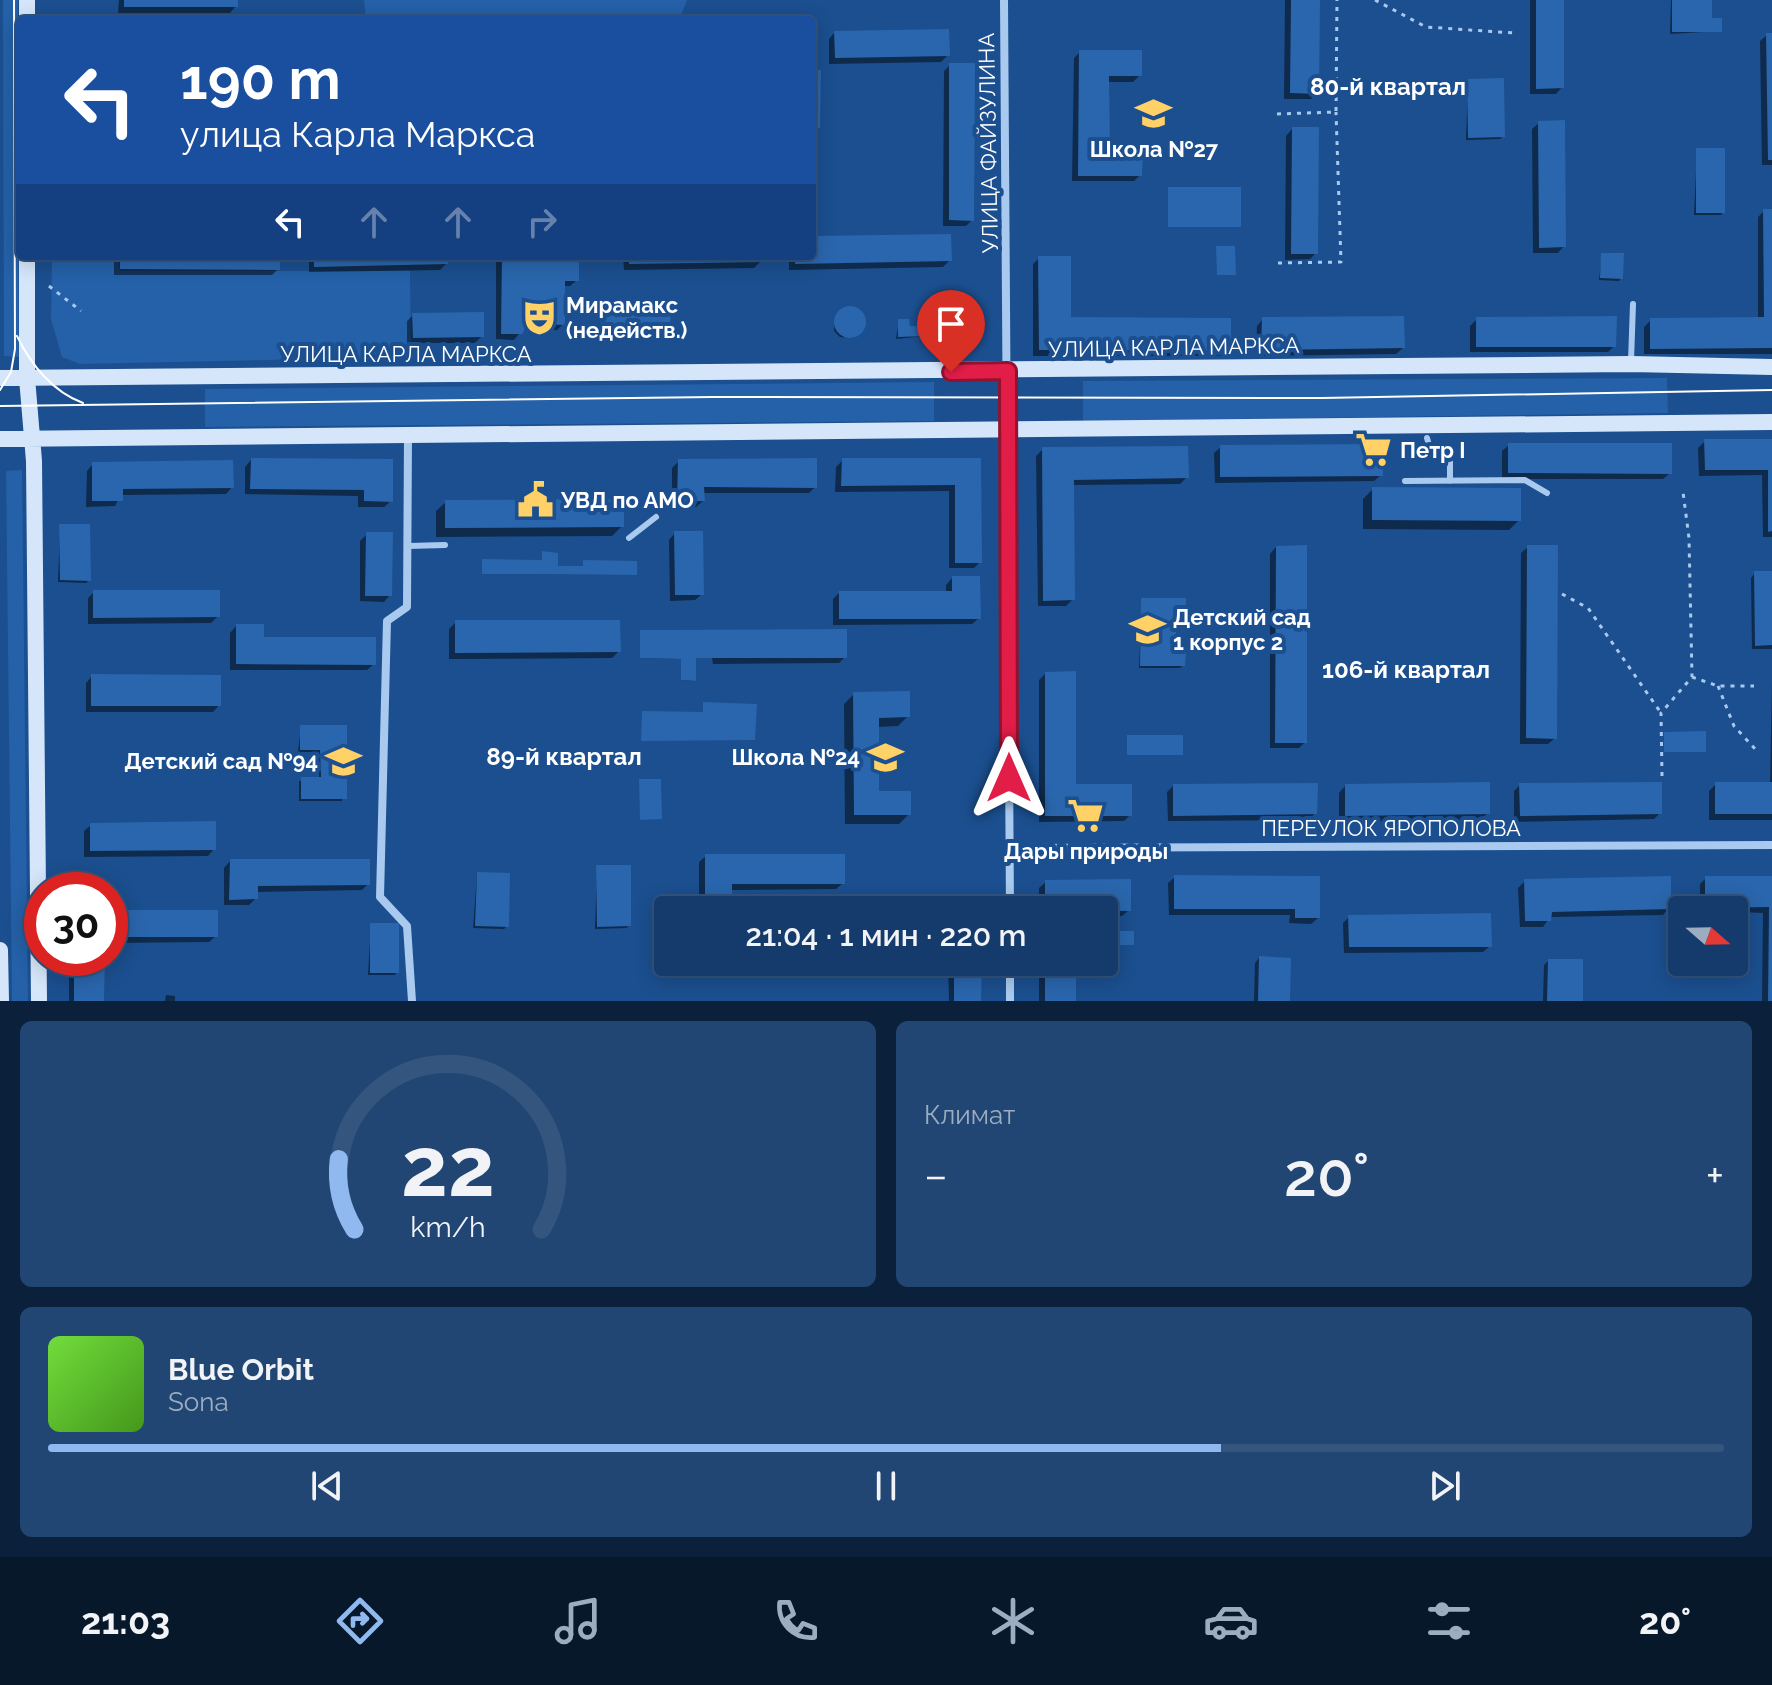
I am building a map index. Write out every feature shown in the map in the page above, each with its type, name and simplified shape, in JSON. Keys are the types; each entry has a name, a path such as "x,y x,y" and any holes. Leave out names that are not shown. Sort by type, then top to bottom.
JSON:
{"main road":[{"path":"27,260 27,378 33,440 39,1001"},
{"name":"УЛИЦА КАРЛА МАРКСА","path":"0,378 1631,364 1772,367"},
{"path":"0,439 1008,432 1772,422"},
{"path":"0,950 1,1001"}],"street":[{"name":"УЛИЦА ФАЙЗУЛИНА","path":"1004,0 1010,896"},
{"path":"408,436 407,607 387,621 380,897 407,926 412,1001"},
{"name":"ПЕРЕУЛОК ЯРОПОЛОВА","path":"1009,848 1772,845"},
{"path":"1010,976 1010,1001"}],"lane":[{"path":"1631,364 1633,304"},
{"path":"1427,438 1431,452 1450,457 1450,481"},
{"path":"1405,481 1525,480 1547,493"},
{"path":"629,538 656,517"},
{"path":"408,546 445,545"}],"path":[{"path":"1278,263 1341,262 1336,112 1337,0"},
{"path":"1375,0 1426,27 1514,33"},
{"path":"1277,114 1336,112"},
{"path":"49,286 81,311"},
{"path":"1661,713 1692,677 1689,538 1683,492"},
{"path":"1562,594 1588,608 1661,713 1662,776"},
{"path":"1692,677 1718,686 1754,686"},
{"path":"1718,686 1734,726 1756,750"}],"shaded area":[{"path":"3,0 18,0 16,260 19,260 19,357 4,356"},
{"path":"364,0 687,0 681,16 366,16"},
{"path":"52,260 119,260 120,271 410,271 411,357 80,364 62,357 51,319"},
{"path":"1667,378 1668,413 1083,421 1083,381"},
{"path":"934,382 934,421 205,427 205,389"},
{"path":"22,470 27,872 24,872 24,976 28,976 28,1001 12,1001 6,471"}],"building":[{"path":"124,0 238,0 238,7 124,7"},
{"path":"1291,0 1320,0 1319,94 1290,93"},
{"path":"1536,0 1564,0 1564,88 1536,89"},
{"path":"1672,0 1712,0 1712,18 1722,18 1722,32 1672,32"},
{"path":"949,29 950,56 835,58 834,31"},
{"path":"1766,33 1772,33 1772,160 1768,160"},
{"path":"1079,50 1142,50 1142,76 1109,76 1110,150 1143,150 1142,176 1078,176"},
{"path":"949,63 975,63 974,221 949,220"},
{"path":"816,70 821,70 820,128 816,128"},
{"path":"1504,78 1505,137 1468,138 1467,79"},
{"path":"1565,120 1566,247 1539,248 1538,121"},
{"path":"1292,127 1319,127 1318,254 1291,254"},
{"path":"1696,148 1725,148 1725,213 1696,213"},
{"path":"1168,187 1241,187 1241,227 1168,227"},
{"path":"1763,209 1772,209 1772,348 1650,349 1650,318 1764,317"},
{"path":"951,234 952,261 795,264 795,260 816,260 816,236"},
{"path":"1216,246 1235,246 1236,275 1217,275"},
{"path":"1601,253 1624,253 1623,279 1600,278"},
{"path":"1038,256 1071,256 1071,317 1231,318 1231,351 1039,350"},
{"path":"120,260 280,260 280,270 120,269"},
{"path":"314,260 448,260 448,264 314,267"},
{"path":"502,260 579,260 579,281 565,281 565,325 528,324 522,334 501,334"},
{"path":"629,260 763,260 763,262 629,264"},
{"path":"600,305 671,307 670,335 599,334"},
{"path":"850,306 861,311 866,322 861,333 850,338 839,333 834,322 839,311"},
{"path":"484,312 484,337 413,338 412,313"},
{"path":"1404,316 1405,348 1261,350 1262,317"},
{"path":"1617,316 1616,347 1476,347 1476,317"},
{"path":"898,319 909,319 910,326 926,326 927,336 898,337"},
{"path":"1704,439 1772,439 1772,531 1768,532 1768,470 1705,470"},
{"path":"1508,443 1672,443 1672,474 1508,473"},
{"path":"1383,444 1383,476 1220,477 1220,445"},
{"path":"1188,446 1189,478 1074,480 1075,600 1043,601 1042,447"},
{"path":"251,458 393,459 393,502 364,501 364,490 250,489"},
{"path":"817,458 817,488 704,487 705,501 677,502 678,459"},
{"path":"842,458 981,458 982,563 955,563 955,485 841,486"},
{"path":"233,460 234,488 123,489 123,501 92,501 92,462"},
{"path":"1372,487 1521,488 1521,521 1372,520"},
{"path":"624,499 624,527 445,528 445,500"},
{"path":"59,524 90,524 91,581 60,580"},
{"path":"674,531 703,531 704,595 675,595"},
{"path":"366,532 393,532 392,596 365,596"},
{"path":"1307,545 1307,743 1275,743 1276,546"},
{"path":"1527,545 1558,545 1557,739 1526,738"},
{"path":"542,551 558,553 558,566 583,566 583,560 637,561 637,575 482,574 482,559 542,560"},
{"path":"1754,571 1772,571 1772,645 1755,646"},
{"path":"952,576 980,576 981,619 839,619 839,591 952,591"},
{"path":"93,590 220,590 220,617 93,618"},
{"path":"1141,598 1186,598 1186,617 1176,617 1176,649 1186,649 1185,666 1140,666"},
{"path":"455,620 620,620 621,652 455,653"},
{"path":"236,624 264,624 264,637 376,637 376,665 236,664"},
{"path":"847,629 847,658 696,658 696,681 681,680 681,659 640,658 640,630"},
{"path":"1076,671 1076,784 1132,784 1132,816 1045,816 1045,672"},
{"path":"91,674 221,675 221,706 91,706"},
{"path":"910,691 910,717 879,718 879,791 911,791 911,815 854,815 853,692"},
{"path":"703,702 757,704 755,740 641,741 642,711 703,712"},
{"path":"300,725 347,725 347,799 301,799 301,777 321,777 320,750 300,750"},
{"path":"1706,731 1706,752 1664,752 1664,732"},
{"path":"1127,735 1183,735 1183,755 1127,755"},
{"path":"639,779 661,779 662,819 640,820"},
{"path":"1490,782 1490,814 1345,816 1345,784"},
{"path":"1662,782 1662,814 1520,816 1519,783"},
{"path":"1715,782 1772,782 1772,814 1715,814"},
{"path":"1318,783 1317,814 1173,816 1173,784"},
{"path":"216,821 216,850 90,851 90,823"},
{"path":"705,854 845,854 845,884 732,884 732,896 705,896"},
{"path":"230,859 370,859 370,885 258,886 258,899 229,900"},
{"path":"596,865 631,865 631,926 597,927"},
{"path":"477,872 510,873 509,927 475,926"},
{"path":"1174,875 1320,876 1320,918 1295,918 1295,909 1174,909"},
{"path":"1671,876 1671,896 1668,896 1668,909 1552,912 1551,921 1525,921 1524,879"},
{"path":"1705,876 1772,876 1772,1001 1768,1001 1769,907 1748,907 1748,896 1705,896"},
{"path":"1131,879 1131,911 1118,911 1118,896 1045,896 1045,880"},
{"path":"128,910 218,910 218,937 128,937"},
{"path":"1491,913 1492,947 1349,947 1348,915"},
{"path":"370,923 399,923 399,973 370,973"},
{"path":"1118,931 1134,931 1134,945 1118,945"},
{"path":"1259,956 1291,958 1290,1001 1258,1001"},
{"path":"1548,959 1583,959 1583,1001 1547,1001"},
{"path":"74,976 105,976 104,1001 74,1001"},
{"path":"954,976 982,976 981,1001 954,1001"},
{"path":"1045,976 1076,976 1076,1001 1045,1001"}],"tram line":[{"path":"0,390 11,372 15,349 14,0"},
{"path":"17,336 44,376 62,392 83,403"},
{"path":"0,406 713,397 1322,398 1772,390"}],"place":[{"name":"Школа №27","path":"1154,113"},
{"name":"Мирамакс (недейств.)","path":"540,318"},
{"name":"Петр I","path":"1374,450"},
{"name":"УВД по АМО","path":"535,500"},
{"name":"Детский сад 1 корпус 2","path":"1147,630"},
{"name":"Школа №24","path":"886,757"},
{"name":"Детский сад №94","path":"344,761"},
{"name":"Дары природы","path":"1086,815"}],"district":[{"name":"80-й квартал","path":"1388,87"},
{"name":"106-й квартал","path":"1406,670"},
{"name":"89-й квартал","path":"564,757"}],"route":[{"path":"951,372 1008,371 1009,778"}]}
